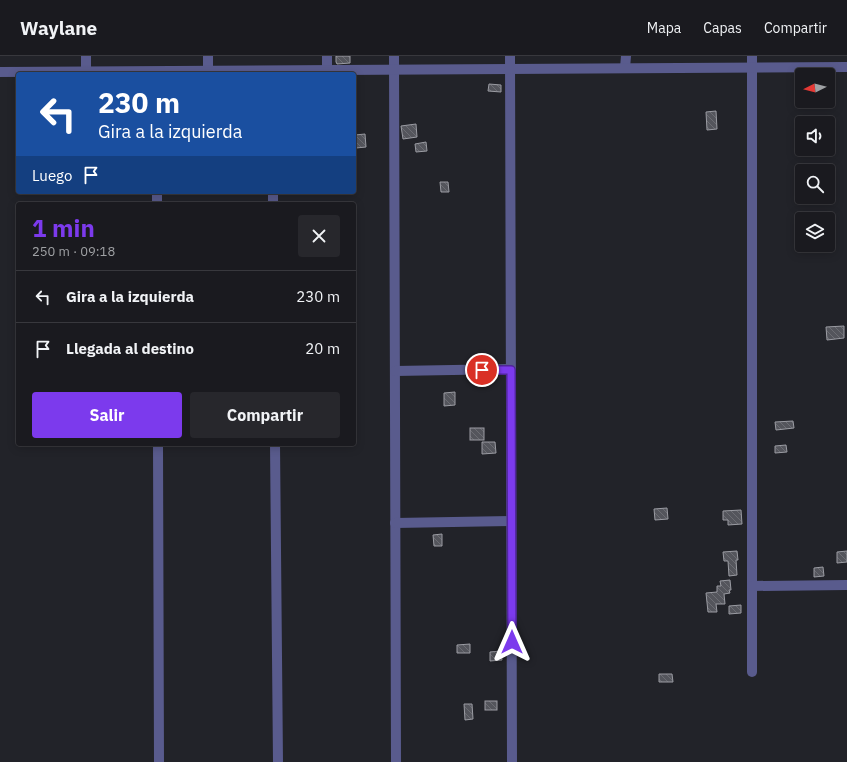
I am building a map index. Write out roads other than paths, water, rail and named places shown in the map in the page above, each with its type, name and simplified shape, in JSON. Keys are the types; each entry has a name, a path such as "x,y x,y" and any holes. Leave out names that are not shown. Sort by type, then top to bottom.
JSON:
{"street":[{"path":"86,56 86,71"},
{"path":"208,56 208,70"},
{"path":"327,56 327,70"},
{"path":"394,56 396,762"},
{"path":"510,56 512,762"},
{"path":"625,68 626,56"},
{"path":"752,56 752,672"},
{"path":"0,72 156,72 208,70 272,72 394,69 847,67"},
{"path":"395,371 511,370"},
{"path":"158,446 159,762"},
{"path":"275,446 278,762"},
{"path":"395,522 511,522"},
{"path":"752,586 847,585"}]}
